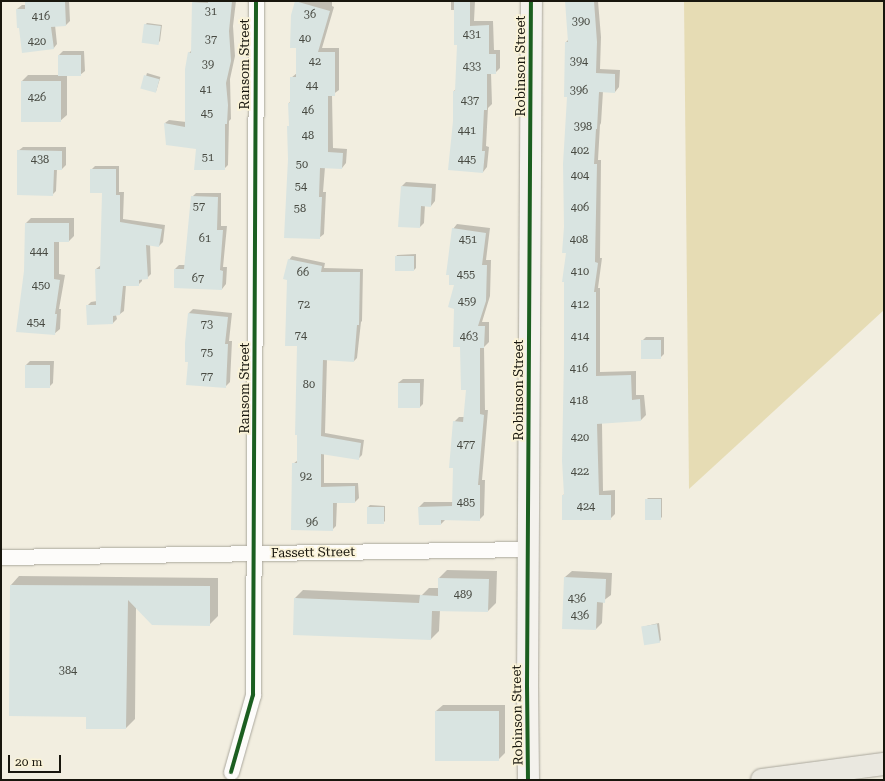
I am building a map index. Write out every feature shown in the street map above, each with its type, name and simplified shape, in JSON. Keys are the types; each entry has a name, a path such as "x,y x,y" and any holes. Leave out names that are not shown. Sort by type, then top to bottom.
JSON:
{"main road":[{"path":"762,780 884,764"}],"street":[{"name":"Ransom Street","path":"231,772 253,695 256,1"},
{"name":"Robinson Street","path":"528,780 527,687 531,1"},
{"name":"Fassett Street","path":"1,557 529,549"}],"shaded area":[{"path":"684,1 884,1 884,310 689,489"}],"building":[{"path":"25,1 65,1 66,26 51,27 54,49 22,53 19,28 17,28 16,9 25,9"},
{"path":"208,1 232,1 229,31 231,61 226,83 228,105 227,124 225,124 225,170 194,170 196,149 166,145 164,123 185,127 185,69 188,52 191,53 192,2 208,3"},
{"path":"295,1 330,11 318,52 335,52 335,96 328,96 328,152 343,153 342,169 320,168 319,197 322,197 320,239 284,238 288,159 287,126 289,126 288,103 290,103 290,77 296,77 296,48 290,48 291,15"},
{"path":"454,1 470,1 470,26 489,25 489,54 496,54 496,74 487,74 487,110 484,110 482,151 485,151 483,173 448,170 453,121 453,91 455,91 457,45 454,45"},
{"path":"565,1 594,1 597,42 596,73 615,74 615,93 599,92 596,129 594,164 597,164 595,262 598,263 594,292 596,292 596,376 631,375 632,400 640,399 641,421 597,424 599,495 611,495 611,520 562,520 562,495 564,495 562,461 564,282 562,282 566,253 562,253 564,227 563,164 567,97 564,97 565,42 568,42"},
{"path":"144,24 161,26 159,45 142,43"},
{"path":"58,55 81,55 81,76 58,76"},
{"path":"144,75 159,79 156,93 140,89"},
{"path":"21,81 61,81 61,122 21,122"},
{"path":"17,150 62,151 62,170 54,170 53,196 17,195"},
{"path":"90,169 116,169 116,195 120,195 120,222 162,229 159,247 146,245 148,279 139,280 139,286 123,286 120,315 113,316 113,324 87,325 86,305 96,305 95,269 100,269 102,193 90,193"},
{"path":"401,186 432,188 431,207 421,206 420,228 398,227"},
{"path":"191,196 218,197 217,230 223,230 220,270 223,271 222,290 174,288 174,269 184,269"},
{"path":"25,223 69,223 69,242 54,242 54,279 60,280 55,314 57,314 55,335 16,332 24,271"},
{"path":"452,228 486,233 482,265 487,265 486,301 478,326 485,326 484,348 480,348 480,414 484,415 478,485 480,485 480,521 441,520 441,525 419,525 418,507 452,506 453,468 449,468 453,421 463,422 466,390 461,390 460,347 453,347 454,309 448,307 454,285 449,285 449,275 446,275"},
{"path":"395,256 414,256 414,271 395,271"},
{"path":"288,259 322,266 321,272 360,272 359,325 357,325 354,362 323,360 321,436 361,443 359,460 321,454 321,487 355,486 355,503 333,503 333,531 291,530 292,463 297,463 297,435 295,435 297,346 285,346 287,280 283,279"},
{"path":"188,313 228,317 225,344 228,344 226,388 186,385 188,362 185,362 185,343"},
{"path":"641,340 661,340 661,359 641,359"},
{"path":"25,365 50,365 50,388 25,388"},
{"path":"398,383 420,383 420,408 398,408"},
{"path":"645,499 661,499 661,520 645,520"},
{"path":"367,507 384,507 384,524 367,524"},
{"path":"564,577 606,579 605,603 597,602 596,630 562,629"},
{"path":"438,578 489,579 488,612 432,611 431,640 293,635 294,598 419,603 420,595 438,596"},
{"path":"10,585 210,586 210,626 152,625 128,600 126,729 86,729 86,717 9,716"},
{"path":"657,624 660,643 644,645 641,627"},
{"path":"435,711 499,711 499,761 435,761"}],"cycle path":[{"path":"231,772 253,695 256,1"},
{"path":"528,780 527,687 531,1"}]}
